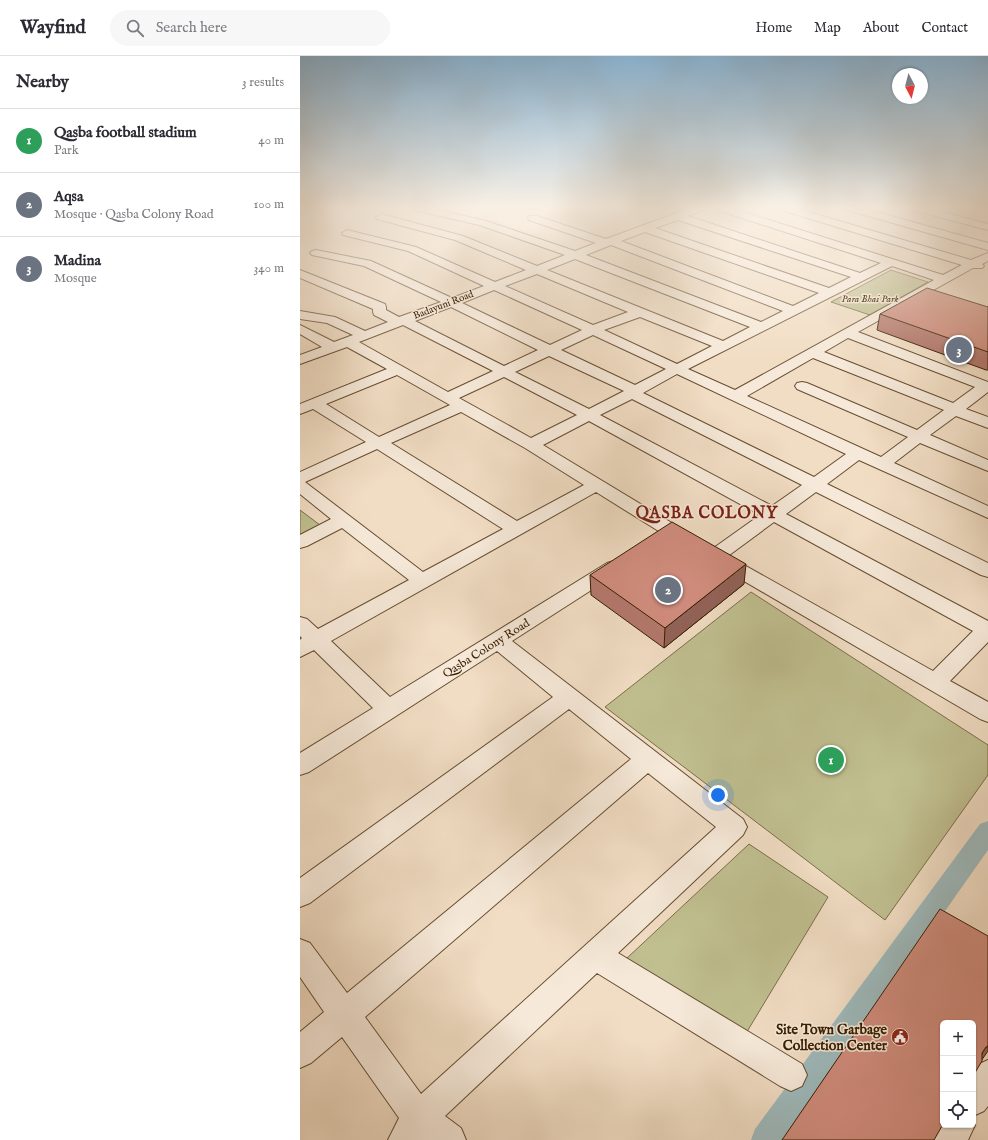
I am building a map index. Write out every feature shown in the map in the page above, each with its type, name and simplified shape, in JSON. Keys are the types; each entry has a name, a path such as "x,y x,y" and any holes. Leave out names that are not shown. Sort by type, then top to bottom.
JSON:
{"street":[{"path":"344,259 367,263 451,302 634,392 988,571"},
{"path":"434,259 593,330 988,513"},
{"path":"510,259 723,346"},
{"name":"Badayuni Road","path":"300,360 564,259"},
{"path":"584,259 762,327"},
{"path":"654,259 794,311"},
{"path":"638,290 711,259"},
{"path":"730,259 830,293"},
{"path":"805,259 861,277"},
{"path":"880,259 944,279"},
{"path":"954,259 988,269"},
{"path":"735,396 847,332 983,259"},
{"path":"531,445 677,369 891,262"},
{"path":"300,274 380,307 379,312 589,415 988,629 935,683"},
{"path":"612,301 625,295"},
{"path":"914,295 929,300"},
{"path":"447,398 593,330 640,312"},
{"path":"300,315 330,320 363,335"},
{"path":"300,330 340,344 398,370 531,445 671,531 988,714"},
{"path":"847,332 987,386"},
{"path":"812,352 988,423"},
{"path":"307,406 398,370"},
{"path":"802,386 988,466"},
{"path":"882,464 987,386"},
{"path":"307,406 379,444 517,529"},
{"path":"300,478 379,444 461,406"},
{"path":"715,556 858,453"},
{"path":"309,645 596,485"},
{"path":"300,486 422,581"},
{"path":"300,542 344,520"},
{"path":"651,544 671,531"},
{"name":"Qasba Colony Road","path":"300,765 631,556"},
{"path":"300,624 309,645 388,709"},
{"path":"412,1129 595,955 734,827 498,641"},
{"path":"300,894 569,697"},
{"path":"300,1052 648,759"},
{"path":"300,953 344,1015 412,1129 449,1140"},
{"path":"595,955 791,1075"},
{"path":"976,1095 988,1076"},
{"path":"949,1140 956,1128"}],"green space":[{"name":"Para Bhai Park","path":"891,270 928,282 870,315 831,302"},
{"path":"300,510 324,528 300,539"},
{"path":"751,592 988,745 988,775 885,920 605,707"},
{"path":"749,844 828,897 739,1045 611,973"}],"building":[{"path":"927,288 988,307 988,352 880,314"},
{"path":"672,522 746,564 665,628 590,575"},
{"name":"Site Town Garbage Collection Center","path":"940,909 988,936 988,1046 982,1053 982,1061 976,1071 976,1020 940,1020 941,1128 934,1140 782,1140"}],"waterway":[{"path":"766,1140 988,831"}],"place":[{"name":"Madina","path":"959,350"},
{"name":"Aqsa","path":"668,590"},
{"name":"Qasba football stadium","path":"831,760"},
{"name":"Site Town Garbage Collection Center","path":"900,1037"}],"district":[{"name":"QASBA COLONY","path":"707,512"}]}
